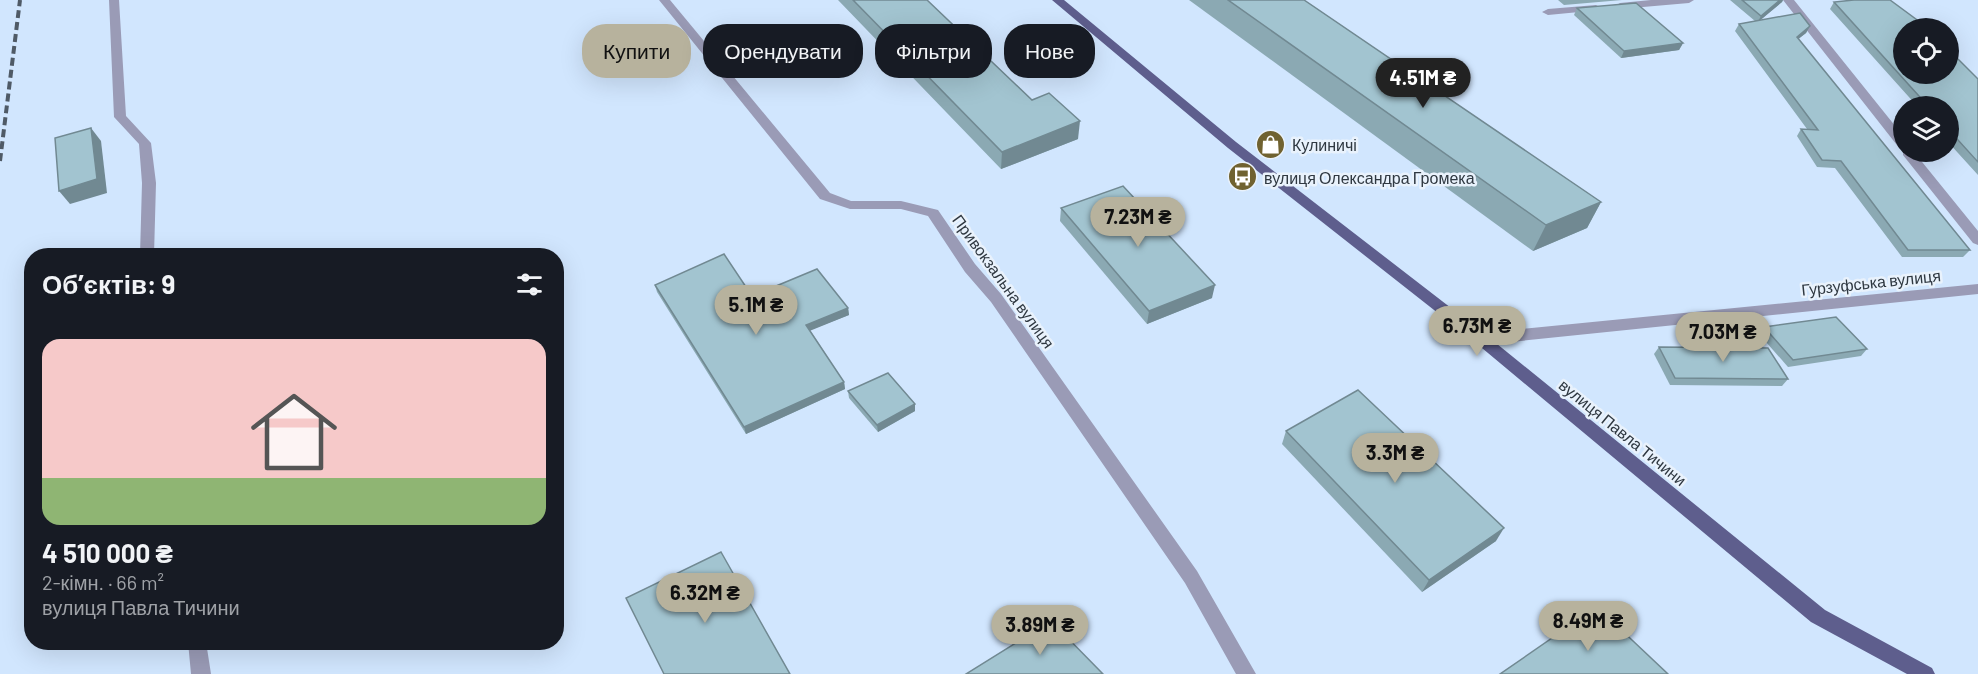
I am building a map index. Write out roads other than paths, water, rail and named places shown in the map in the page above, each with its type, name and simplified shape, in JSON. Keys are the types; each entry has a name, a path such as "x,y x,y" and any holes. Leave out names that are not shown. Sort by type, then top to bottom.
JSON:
{"main road":[{"name":"вулиця Павла Тичини","path":"1057,0 1232,145 1481,339 1818,616 1925,674"}],"street":[{"path":"114,0 120,117 145,143 149,183 147,248"},
{"name":"Привокзальна вулиця","path":"664,0 825,196 850,206 901,206 933,213 970,268 996,298 1191,578 1246,674"},
{"path":"1548,12 1689,0"},
{"path":"1788,0 1893,132"},
{"path":"1916,162 1978,240"},
{"name":"Гурзуфська вулиця","path":"1481,339 1978,289"},
{"path":"198,650 201,674"}],"railway":[{"path":"0,161 20,0"}],"place":[{"name":"Кулиничі","path":"1271,144"},
{"name":"вулиця Олександра Громека","path":"1243,177"}]}
